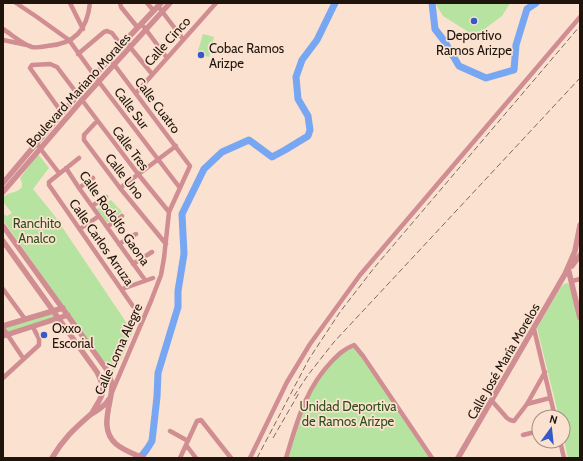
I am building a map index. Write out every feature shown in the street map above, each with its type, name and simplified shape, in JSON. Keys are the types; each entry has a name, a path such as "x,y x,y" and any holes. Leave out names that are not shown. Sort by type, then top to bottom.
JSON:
{"street":[{"path":"16,3 69,40"},
{"path":"70,3 83,29"},
{"path":"3,40 34,47 60,45 83,29 86,23 90,3"},
{"path":"120,3 121,7 138,28"},
{"path":"147,3 154,11"},
{"name":"Boulevard Mariano Morales","path":"97,79 110,59 142,23 154,11 170,3"},
{"name":"Calle Cinco","path":"136,93 216,3"},
{"path":"161,7 184,39"},
{"name":"Boulevard Mariano Morales","path":"3,184 97,79 114,65 147,30 161,7"},
{"path":"250,458 288,382 310,344 360,275 580,17"},
{"path":"142,23 167,58"},
{"path":"3,29 28,45"},
{"path":"78,54 107,31 112,33 130,47 152,74"},
{"name":"Calle Sur","path":"69,40 180,188"},
{"name":"Calle Cuatro","path":"110,59 189,164"},
{"name":"Calle Tres","path":"62,113 30,68 32,65 50,64 57,66 97,121 169,212"},
{"name":"Boulevard Mariano Morales","path":"3,192 62,113 80,98"},
{"name":"Calle Uno","path":"97,121 83,138 120,188 166,244"},
{"path":"38,145 59,173 79,158"},
{"path":"120,188 176,146"},
{"name":"Calle Loma Alegre","path":"52,458 68,434 92,413 98,411 106,404 111,396 161,275 169,212 189,164"},
{"name":"Calle Rodolfo Gaona","path":"66,168 145,280"},
{"name":"Calle Carlos Arruza","path":"59,173 49,182 49,185 137,312"},
{"path":"79,188 93,178"},
{"path":"92,206 106,197"},
{"path":"80,229 99,216"},
{"path":"107,227 122,216"},
{"name":"Calle José María Morelos","path":"458,458 567,271 575,251 580,225"},
{"path":"3,226 107,370 112,384 107,415 108,431 115,443 143,458"},
{"path":"119,244 136,234"},
{"path":"3,241 52,312 97,372 103,387 102,397 92,413"},
{"path":"133,264 152,252"},
{"name":"Calle José María Morelos","path":"567,271 580,255"},
{"path":"567,271 572,281 579,306 580,318"},
{"path":"122,289 153,278"},
{"path":"572,281 580,279"},
{"path":"3,289 25,320"},
{"path":"23,358 5,335 3,327 63,308"},
{"path":"5,335 68,316"},
{"path":"3,369 5,376 38,345 39,339 33,327"},
{"path":"534,329 553,409"},
{"path":"286,458 301,410 311,388 323,370 342,351 354,345 432,458"},
{"path":"492,401 510,420 514,421 527,404 545,372"},
{"path":"527,404 550,398"},
{"path":"180,458 197,421 201,420 230,458"},
{"path":"170,432 187,443 196,458"},
{"path":"523,435 531,433"}],"green space":[{"name":"Deportivo Ramos Arizpe","path":"435,3 510,3 502,16 475,36 443,16"},
{"path":"203,34 214,37 209,57 197,54"},
{"name":"Ranchito Analco","path":"38,154 49,168 33,189 54,215 128,325 134,328 122,358 114,371 99,356 3,220 3,214 7,216 12,213 3,202 3,197 17,191 22,187 20,178"},
{"path":"111,200 122,212 107,223 97,209"},
{"path":"567,283 571,286 580,326 580,458 568,458 566,449 571,449 571,409 557,409 537,328 564,284"},
{"path":"52,312 57,319 3,336 3,329"},
{"name":"Unidad Deportiva de Ramos Arizpe","path":"354,346 430,458 287,458 300,415 321,374 342,351"}],"waterway":[{"path":"140,458 152,441 158,373 178,307 178,291 184,254 182,214 204,169 222,152 249,140 272,157 308,136 310,130 308,116 298,99 296,77 302,60 317,40 335,3"},
{"path":"432,3 435,29 445,42 459,66 486,78 514,70 516,45 527,9 536,3"}],"railway":[{"path":"257,458 309,359 340,312 374,268 580,26"},
{"path":"294,396 308,375 334,342 580,78"},
{"path":"273,438 299,393"}],"place":[{"name":"Deportivo Ramos Arizpe","path":"474,21"},
{"name":"Cobac Ramos Arizpe","path":"201,55"},
{"name":"Oxxo Escorial","path":"44,335"}]}
